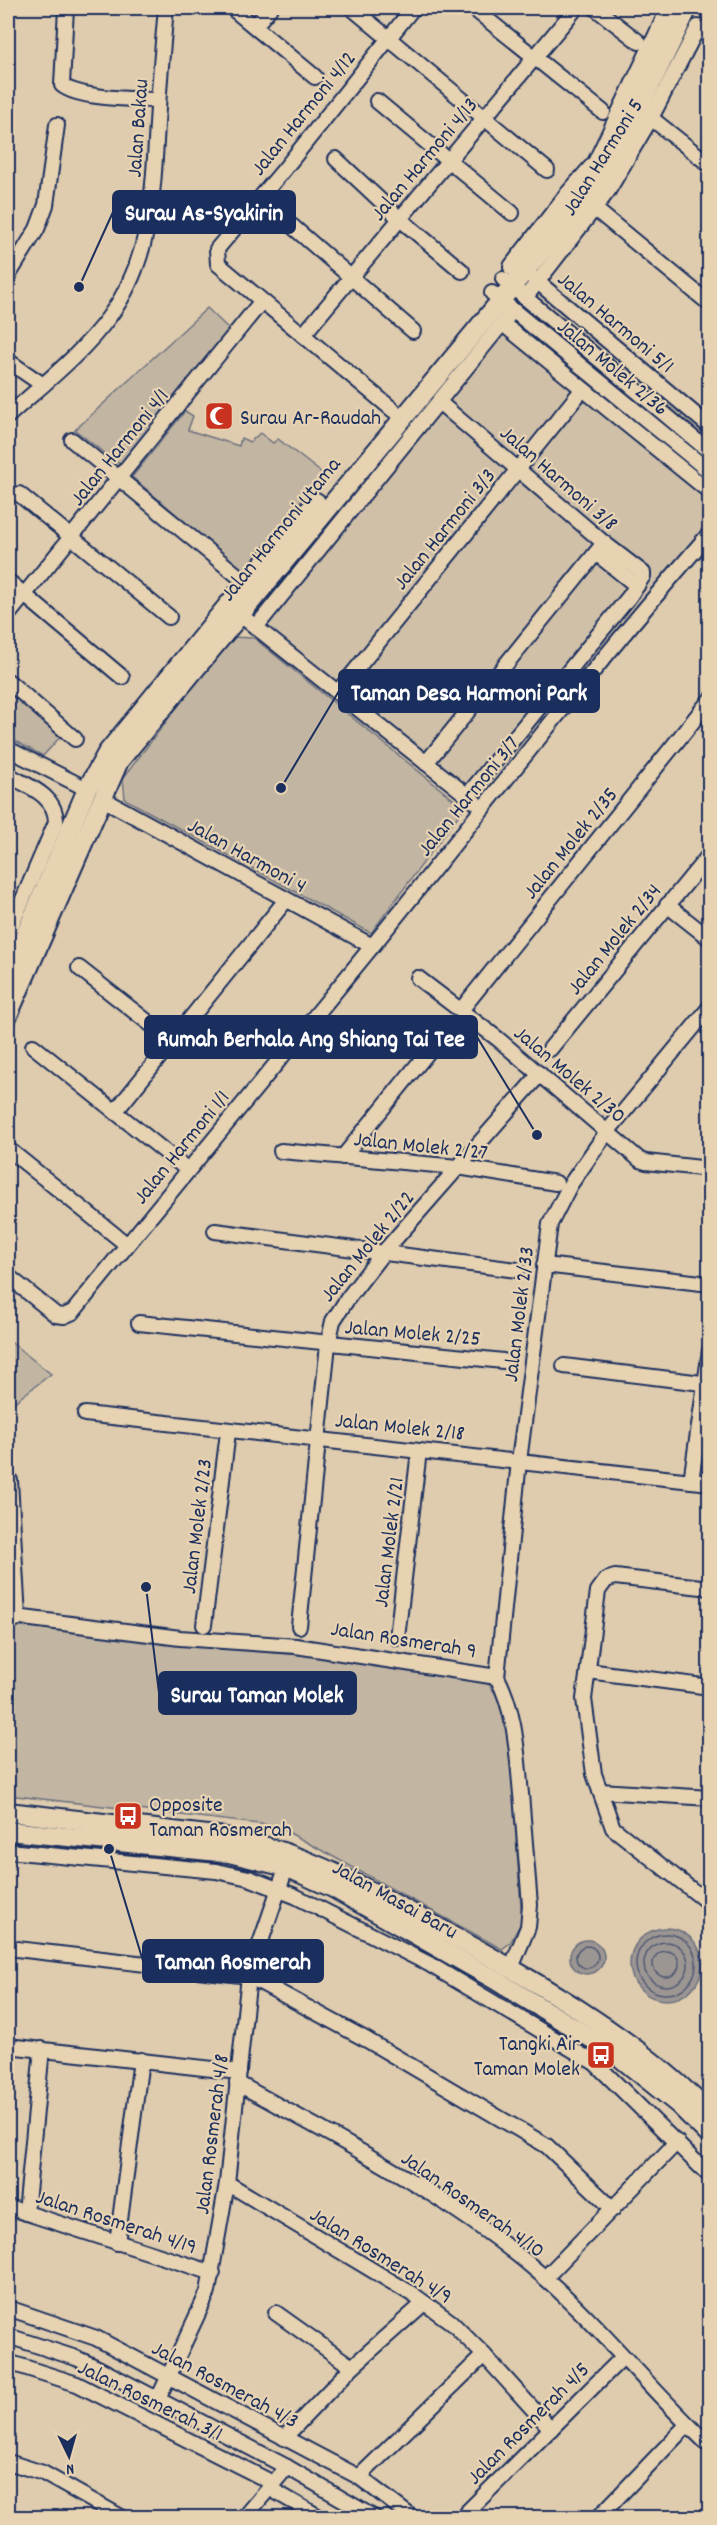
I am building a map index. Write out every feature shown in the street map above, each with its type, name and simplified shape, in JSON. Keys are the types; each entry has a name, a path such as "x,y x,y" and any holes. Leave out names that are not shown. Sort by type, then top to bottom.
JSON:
{"main road":[{"name":"Jalan Harmoni Utama","path":"8,976 87,789 107,753 508,294 568,196 597,162 671,8"},
{"name":"Jalan Harmoni Utama","path":"8,1015 119,761 234,610 393,410 508,294 531,276 608,171 688,8"},
{"path":"8,1481 12,1616"},
{"name":"Jalan Masai Baru","path":"8,1812 225,1837 274,1848 323,1867 511,1968 629,2044 710,2114"},
{"name":"Jalan Masai Baru","path":"8,1831 229,1853 286,1868 333,1888 472,1967 612,2051 679,2105 710,2136"},
{"path":"472,1967 494,1975 511,1968"}],"street":[{"path":"66,8 62,86 72,91 158,103"},
{"name":"Jalan Bakau","path":"8,416 91,339 109,317 132,281 147,234 166,8"},
{"path":"232,8 315,76"},
{"path":"255,26 270,8"},
{"path":"352,8 548,170"},
{"name":"Jalan Harmoni 4/12","path":"393,410 303,334 261,302 218,264 216,256 217,249 282,172 412,8"},
{"path":"473,8 536,56 603,112"},
{"name":"Jalan Harmoni 4/13","path":"303,334 576,8"},
{"path":"595,8 639,42"},
{"name":"Jalan Harmoni 5","path":"531,276 595,209 625,165 698,27 710,37"},
{"path":"377,101 512,213"},
{"path":"651,118 710,165"},
{"path":"8,276 37,229 46,205 57,125"},
{"path":"336,159 400,219 462,272"},
{"path":"595,209 710,304"},
{"path":"292,226 413,331"},
{"name":"Jalan Harmoni 5/1","path":"531,276 710,427"},
{"path":"256,627 502,324 508,294"},
{"name":"Jalan Molek 2/36","path":"508,294 710,452"},
{"name":"Jalan Molek 2/36","path":"508,294 710,472"},
{"name":"Jalan Harmoni 4/1","path":"8,615 261,302"},
{"path":"502,324 710,492"},
{"path":"8,361 43,385"},
{"name":"Jalan Harmoni 3/3","path":"338,693 582,390"},
{"name":"Jalan Harmoni 3/8","path":"440,403 518,468 600,548 643,573 637,586 467,796"},
{"path":"72,440 237,575"},
{"path":"19,494 169,617"},
{"name":"Jalan Harmoni 3/7","path":"372,946 657,592 710,532"},
{"path":"426,763 600,548"},
{"path":"8,581 122,677"},
{"path":"234,610 482,808"},
{"path":"8,681 75,739"},
{"name":"Jalan Molek 2/35","path":"461,1010 710,700"},
{"path":"8,749 87,789"},
{"path":"8,775 49,799 56,814 56,822 8,934"},
{"name":"Jalan Harmoni 4","path":"103,799 372,946"},
{"name":"Jalan Molek 2/34","path":"550,1050 710,854"},
{"path":"115,1112 286,900"},
{"path":"667,905 710,939"},
{"name":"Jalan Harmoni 1/1","path":"8,1276 56,1315 64,1316 73,1312 126,1244 372,946"},
{"path":"79,968 172,1041"},
{"name":"Jalan Molek 2/30","path":"418,978 461,1010 646,1162 710,1169"},
{"name":"Jalan Molek 2/33","path":"497,1677 519,1461 550,1224 570,1185 607,1132 710,1007"},
{"path":"343,1157 437,1041"},
{"path":"33,1046 188,1170"},
{"name":"Jalan Molek 2/22","path":"299,1626 328,1344 333,1321 339,1309 382,1254 540,1074"},
{"path":"8,1149 126,1244"},
{"name":"Jalan Molek 2/27","path":"281,1151 458,1167 556,1183"},
{"path":"215,1231 517,1270"},
{"path":"544,1265 710,1284"},
{"name":"Jalan Molek 2/25","path":"139,1323 503,1361"},
{"path":"691,1481 707,1384 710,1350"},
{"path":"564,1365 707,1384"},
{"name":"Jalan Molek 2/18","path":"85,1414 228,1432 519,1461 710,1484"},
{"name":"Jalan Molek 2/23","path":"204,1625 228,1432"},
{"name":"Jalan Molek 2/21","path":"397,1638 419,1451"},
{"path":"710,1588 615,1577 606,1580 598,1591 584,1699 594,1774 613,1828 710,1904"},
{"name":"Jalan Rosmerah 9","path":"12,1616 180,1638 296,1646 497,1677 506,1693 512,1712 530,1905 528,1927 511,1968"},
{"path":"588,1671 710,1687"},
{"path":"600,1791 710,1798"},
{"path":"8,1851 216,1871 249,1878 278,1888 429,1964 595,2063 710,2176"},
{"name":"Jalan Rosmerah 4/8","path":"158,2399 208,2292 213,2274 227,2182 249,1976 286,1868"},
{"path":"8,1948 249,1976 367,2040 547,2146 613,2209"},
{"path":"8,2046 141,2060 238,2077"},
{"path":"26,2213 42,2049"},
{"path":"117,2243 141,2060"},
{"name":"Jalan Rosmerah 4/10","path":"238,2077 415,2184 503,2243 545,2278 710,2446"},
{"path":"545,2278 677,2142"},
{"name":"Jalan Rosmerah 4/9","path":"227,2182 424,2303 451,2322 551,2429"},
{"name":"Jalan Rosmerah 4/19","path":"8,2207 213,2274"},
{"path":"284,2438 352,2367 424,2303"},
{"name":"Jalan Rosmerah 4/3","path":"8,2308 96,2338 170,2376 359,2477 413,2517"},
{"path":"276,2313 352,2367"},
{"path":"8,2336 76,2358 287,2467 375,2517"},
{"path":"359,2477 484,2355"},
{"name":"Jalan Rosmerah 4/5","path":"461,2517 623,2357"},
{"name":"Jalan Rosmerah 3/1","path":"8,2362 77,2384 271,2486 321,2517"},
{"path":"598,2517 687,2425"},
{"path":"8,2462 43,2473 115,2516"},
{"path":"244,2517 287,2467"}],"shaded area":[{"path":"207,308 230,330 126,462 117,463 75,430"},
{"path":"503,309 709,480 709,524 469,805 246,628"},
{"path":"185,411 193,416 188,430 239,446 241,438 250,442 260,433 273,443 278,439 323,474 244,572 132,477"},
{"path":"231,637 254,638 464,808 371,933 125,799 123,778"},
{"path":"8,692 60,737 43,756 8,737"},
{"path":"8,1340 51,1374 8,1407"},
{"path":"8,1624 213,1647 367,1661 485,1679 500,1700 513,1748 514,1808 522,1921 510,1943 502,1949 277,1826 8,1795"}],"water":[{"path":"666,1928 686,1934 696,1944 702,1964 696,1984 686,1994 666,2000 646,1994 636,1984 630,1964 636,1944 646,1934"},
{"path":"587,1940 599,1945 604,1957 599,1969 587,1974 575,1969 570,1957 575,1945"}],"place":[{"name":"Surau As-Syakirin","path":"79,287"},
{"name":"Surau Ar-Raudah","path":"219,416"},
{"name":"Taman Desa Harmoni Park","path":"281,788"},
{"name":"Rumah Berhala Ang Shiang Tai Tee","path":"537,1135"},
{"name":"Surau Taman Molek","path":"146,1587"},
{"name":"Opposite Taman Rosmerah","path":"128,1816"},
{"name":"Taman Rosmerah","path":"109,1849"},
{"name":"Tangki Air Taman Molek","path":"601,2055"}]}
